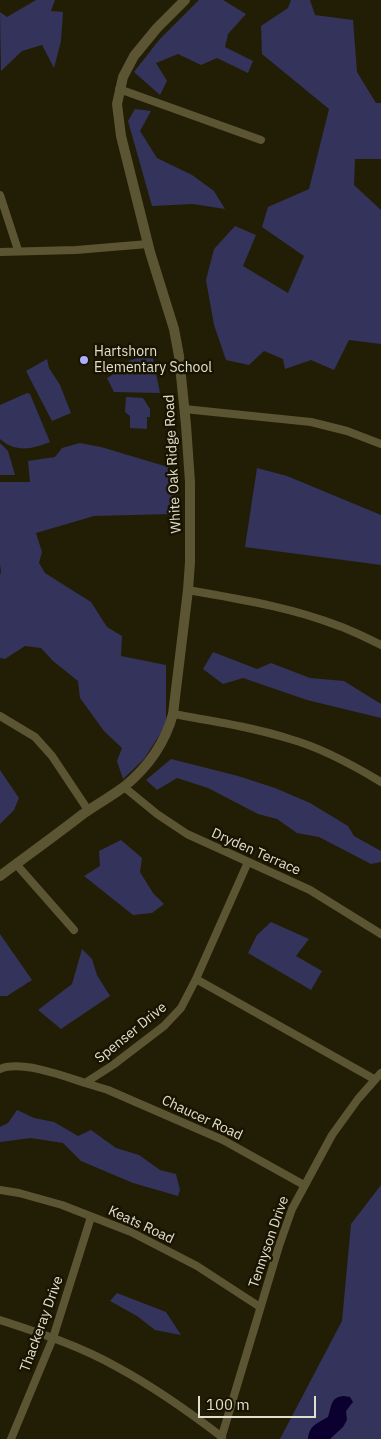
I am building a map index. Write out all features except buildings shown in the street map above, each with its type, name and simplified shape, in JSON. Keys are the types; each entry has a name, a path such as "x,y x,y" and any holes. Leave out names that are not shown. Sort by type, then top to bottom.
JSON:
{"street":[{"name":"White Oak Ridge Road","path":"0,876 88,810 124,787 154,756 169,727 173,714 188,590 191,516 184,409 179,356 174,329 148,244 121,136 117,104 119,88 127,67 134,56 157,28 185,0"},
{"path":"119,88 261,140"},
{"path":"0,195 18,250"},
{"path":"0,252 18,250 76,250 148,244"},
{"path":"184,409 311,422 347,431 381,444"},
{"path":"188,590 246,600 305,615 339,626 381,645"},
{"path":"173,714 258,730 292,739 332,756 381,782"},
{"path":"0,716 35,737 52,756 88,810"},
{"name":"Dryden Terrace","path":"124,787 157,814 205,843 310,890 381,934"},
{"name":"Spenser Drive","path":"85,1083 113,1065 164,1026 181,1008 196,979 248,862"},
{"path":"16,864 74,930"},
{"path":"196,979 374,1079"},
{"path":"0,1069 18,1066 85,1083"},
{"name":"Tennyson Drive","path":"221,1438 292,1209 332,1134 374,1079 381,1073"},
{"name":"Chaucer Road","path":"85,1083 108,1090 223,1140 304,1185"},
{"name":"Keats Road","path":"0,1190 19,1193 62,1205 131,1232 197,1266 260,1308"},
{"name":"Thackeray Drive","path":"11,1439 53,1338 91,1216"},
{"path":"0,1320 53,1338 116,1366 170,1398 221,1438"}],"shaded area":[{"path":"36,0 55,0 51,11 63,12 61,41 54,68 42,45 22,51 1,71 0,12 7,17"},
{"path":"199,0 223,0 246,14 228,34 225,47 253,61 248,73 217,58 201,65 178,54 156,63 167,81 160,95 134,72 159,40"},
{"path":"291,0 310,0 315,15 353,20 357,72 376,103 381,103 381,159 355,159 354,185 381,210 381,344 349,340 334,370 311,360 285,369 283,359 264,351 249,365 226,360 214,325 206,280 214,249 235,226 256,235 243,266 288,293 304,256 262,227 268,207 309,189 329,109 262,54 261,26 288,8"},
{"path":"135,109 151,111 140,131 157,158 192,175 214,191 225,209 193,204 152,206 128,121"},
{"path":"152,354 160,393 114,392 107,378 129,365 128,361"},
{"path":"47,359 49,368 60,385 71,413 52,421 26,371"},
{"path":"27,393 30,394 50,442 31,448 18,448 0,439 0,405"},
{"path":"126,397 143,398 150,409 150,417 147,417 147,429 130,428 130,416 125,412"},
{"path":"0,443 8,451 15,475 0,475"},
{"path":"80,443 101,447 178,470 177,503 170,514 94,516 36,533 42,552 39,563 45,573 91,602 107,627 122,636 121,656 166,665 166,725 144,759 123,779 117,761 122,748 104,731 80,698 78,681 53,661 41,648 25,646 5,659 0,658 0,482 30,482 28,461 55,457 62,448"},
{"path":"257,468 287,476 381,515 381,565 245,547"},
{"path":"213,652 257,669 271,663 310,678 344,681 381,704 381,718 307,700 243,678 223,684 203,669"},
{"path":"171,759 238,776 275,788 310,803 348,826 354,836 381,851 381,862 371,864 319,837 297,833 277,819 258,814 208,788 177,778 157,790 146,780"},
{"path":"0,770 19,798 14,810 0,824"},
{"path":"121,840 142,858 140,872 153,893 164,904 152,913 133,915 84,876 100,866 99,851"},
{"path":"271,922 309,939 296,956 322,971 311,990 248,953 257,935"},
{"path":"0,934 32,980 7,996 0,996"},
{"path":"82,949 92,959 97,975 110,996 61,1029 38,1010 72,984"},
{"path":"17,1110 34,1118 54,1122 78,1136 91,1130 116,1148 139,1155 160,1170 176,1174 180,1190 178,1196 133,1183 81,1161 63,1143 31,1138 0,1142 0,1127 8,1123"},
{"path":"381,1185 381,1439 280,1439 342,1321 351,1224"},
{"path":"117,1293 166,1312 181,1335 155,1330 137,1316 110,1301"},
{"path":"344,1396 350,1397 353,1402 346,1411 347,1420 343,1427 330,1439 308,1439 312,1427 328,1417 334,1400"}],"place":[{"name":"Hartshorn Elementary School","path":"84,360"}]}
